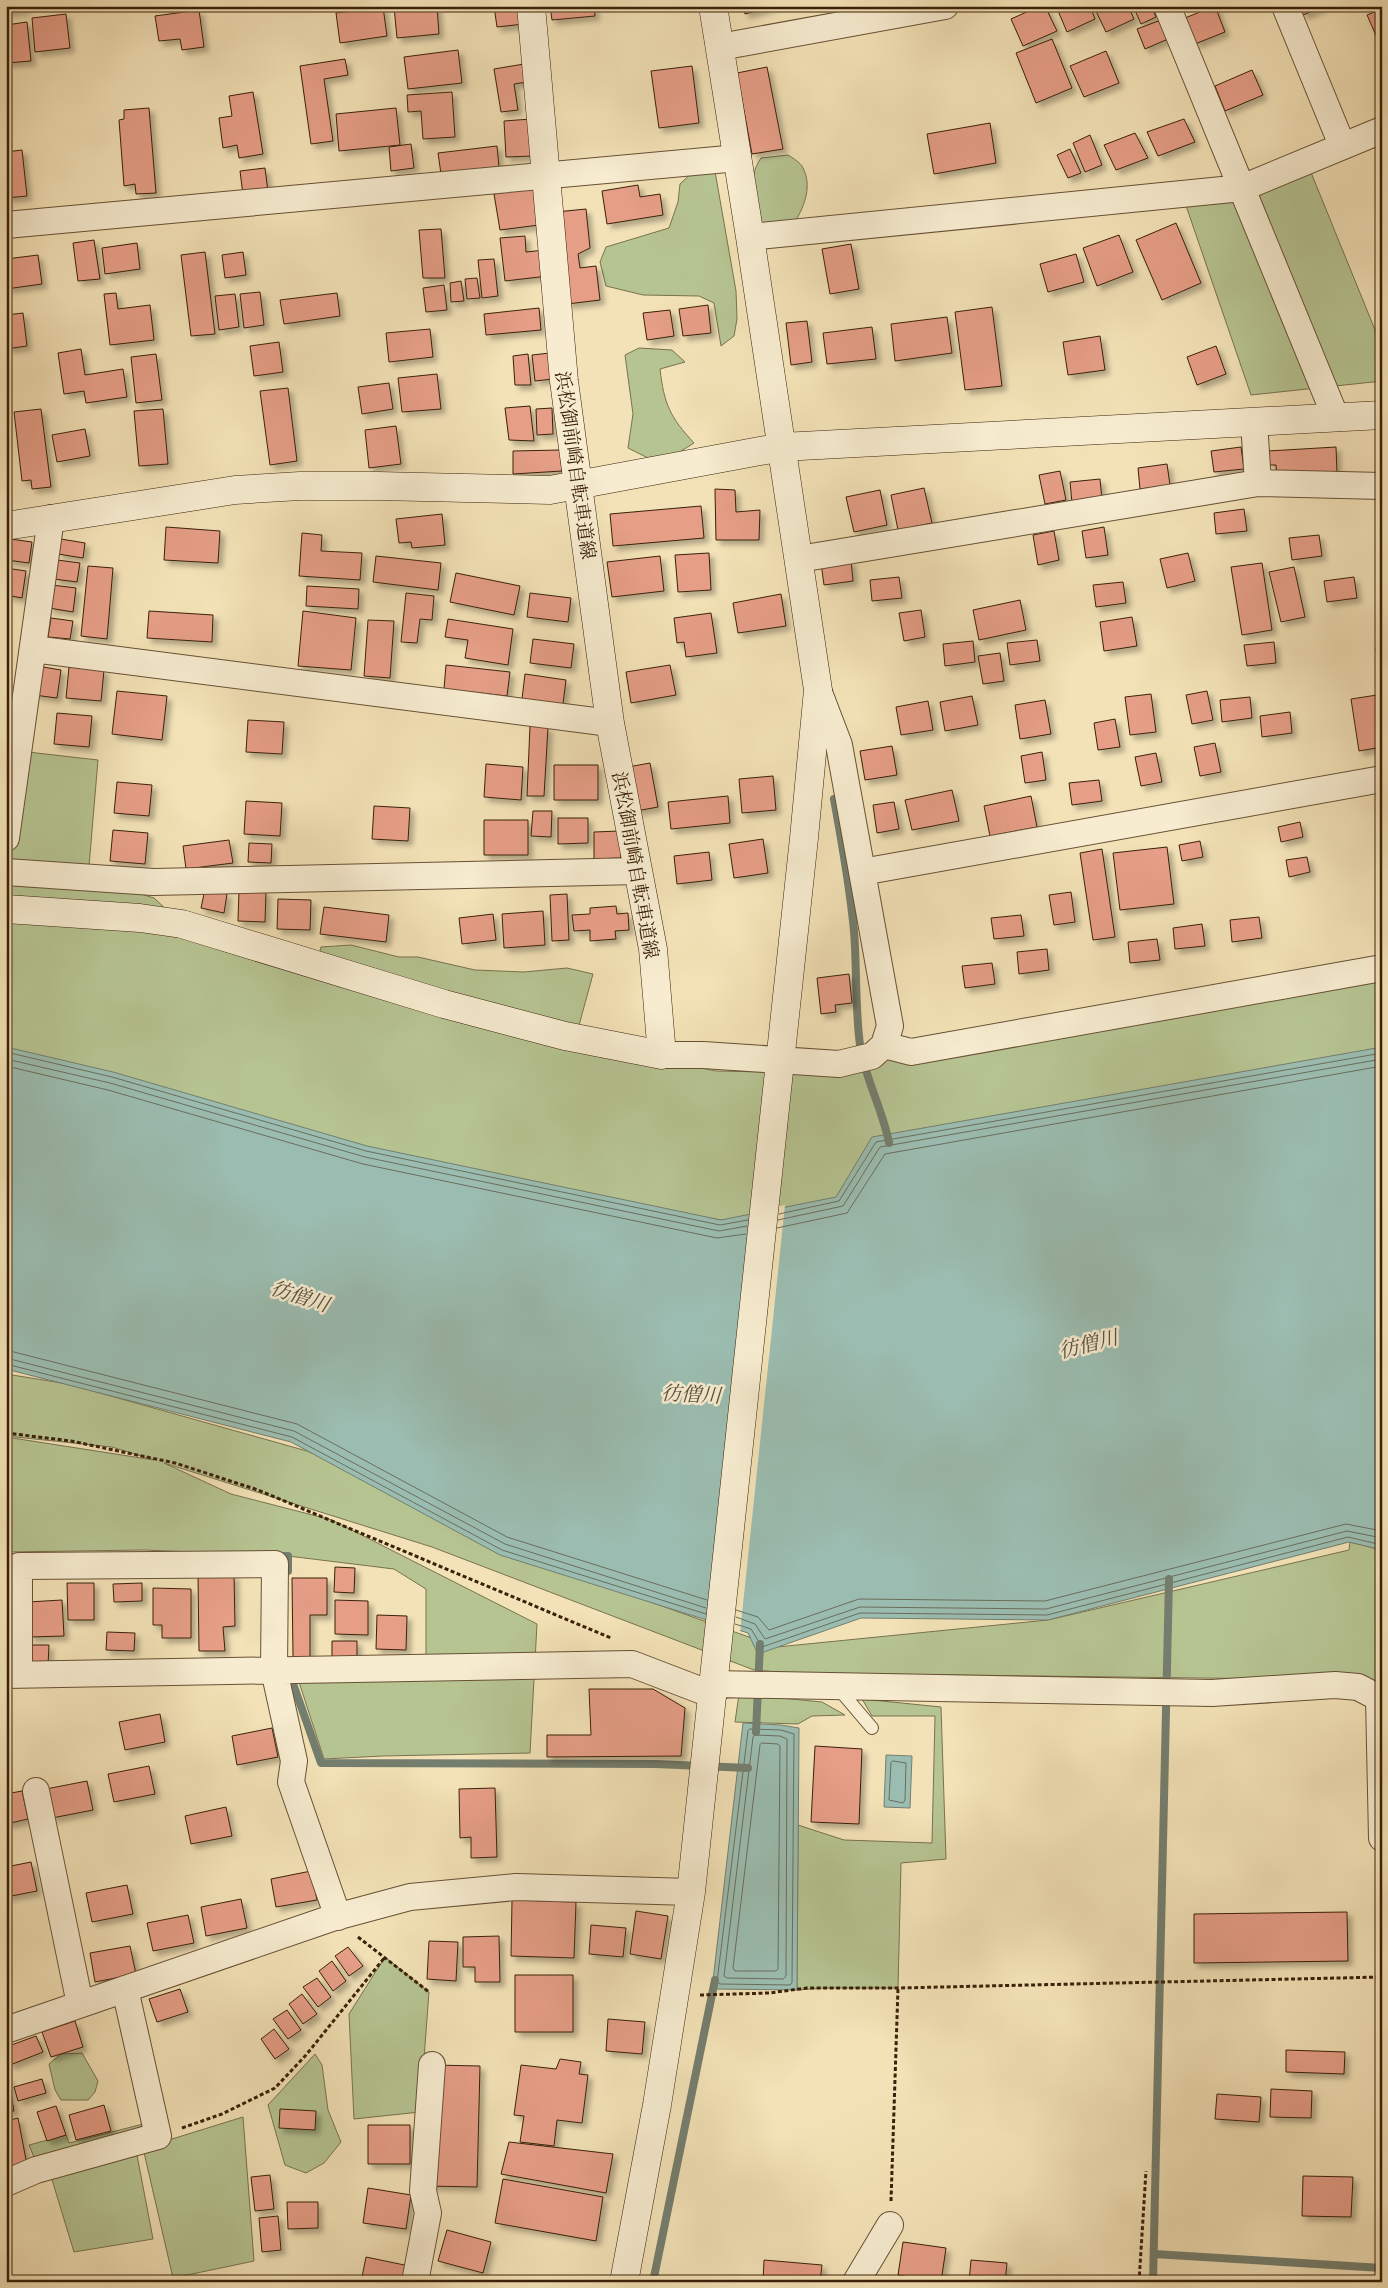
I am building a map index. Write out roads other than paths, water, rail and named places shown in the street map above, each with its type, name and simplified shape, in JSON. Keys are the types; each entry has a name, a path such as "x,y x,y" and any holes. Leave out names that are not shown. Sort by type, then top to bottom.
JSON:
{"street":[{"name":"浜松御前崎自転車道線","path":"531,6 564,381 610,723 653,949 662,1055"},
{"path":"6,909 140,918 182,924 444,1004 565,1036 662,1055 779,1069 839,1064 872,1056 884,1045 890,1026 839,745 818,690 738,158 712,6"},
{"path":"720,47 945,6"},
{"path":"1167,6 1336,418"},
{"path":"1284,6 1342,145"},
{"path":"750,237 1242,188 1382,130"},
{"path":"6,225 546,174 738,158"},
{"path":"6,526 235,490 378,486 550,490 782,448 1382,415"},
{"path":"1254,422 1258,483"},
{"path":"798,559 1258,483 1382,486"},
{"path":"6,838 13,739 33,649 51,518"},
{"path":"33,649 610,723"},
{"path":"624,2282 657,2105 692,1892 818,690"},
{"path":"862,872 1382,779"},
{"path":"6,872 153,882 638,871"},
{"path":"884,1045 911,1052 1382,968"},
{"path":"335,1917 291,1782 294,1761 274,1670 275,1564 19,1566 12,1674 274,1670 632,1664 715,1682 1212,1693 1335,1685 1358,1687 1381,1698 1382,1838"},
{"path":"36,1791 80,2004"},
{"path":"6,2030 335,1917 410,1897 516,1887 692,1892"},
{"path":"6,2183 36,2170 158,2136 125,1989"},
{"path":"415,2282 428,2213 423,2192 432,2065"},
{"path":"858,2281 890,2224"}],"lane":[{"path":"845,1686 844,1695 872,1728"}],"water":[{"name":"彷僧川","path":"6,1047 113,1072 367,1146 721,1220 836,1197 872,1137 1382,1047 1382,1550 1349,1542 1048,1620 861,1618 758,1654 748,1633 500,1555 291,1442 6,1369"},
{"path":"743,1723 799,1728 797,1990 712,1989"},
{"path":"886,1755 912,1756 910,1808 884,1807"}],"waterway":[{"path":"834,799 846,865 852,914 857,1016 862,1058 883,1119 889,1143"},
{"path":"277,1556 288,1556 288,1571"},
{"path":"1153,2282 1169,1579"},
{"path":"756,1732 760,1644"},
{"path":"290,1675 321,1763 656,1764 748,1768"},
{"path":"653,2282 715,1980"},
{"path":"1154,2254 1382,2268"}]}
